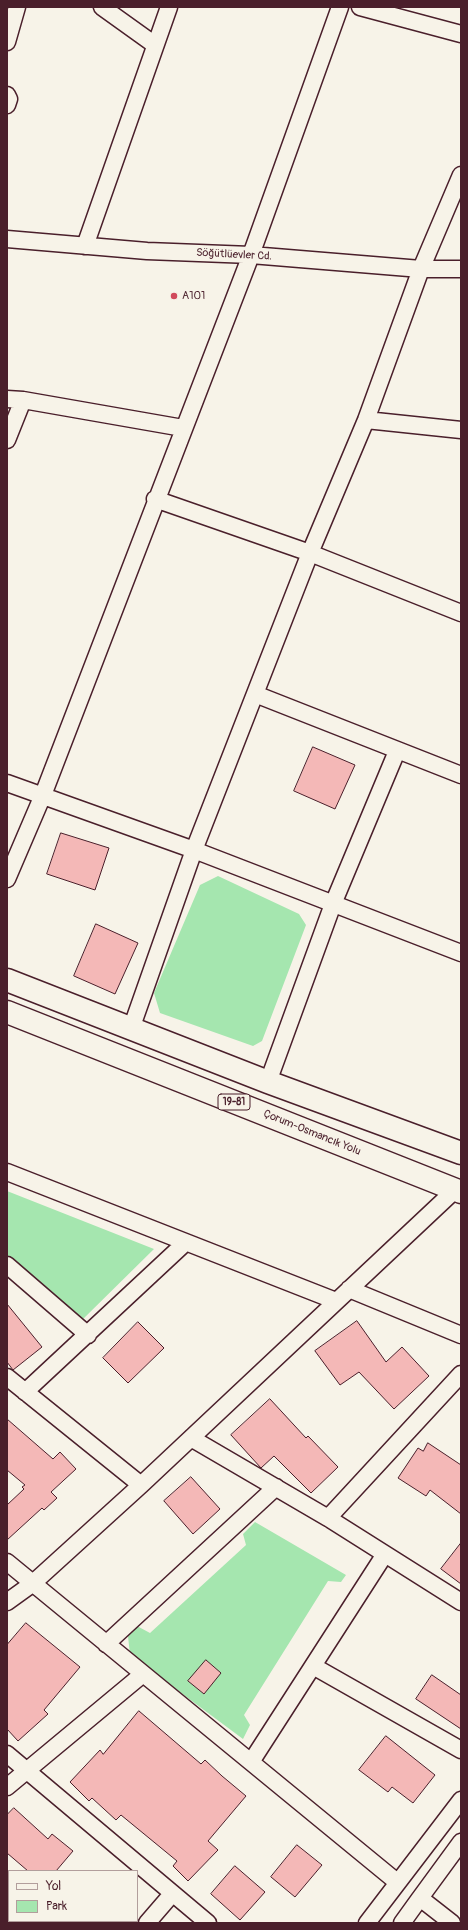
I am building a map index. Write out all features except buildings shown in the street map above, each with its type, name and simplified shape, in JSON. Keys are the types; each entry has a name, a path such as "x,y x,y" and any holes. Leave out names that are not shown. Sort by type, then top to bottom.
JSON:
{"highway":[{"path":"7,980 268,1082 461,1153"},
{"name":"Çorum-Osmancık Yolu","path":"7,1012 458,1191"}],"street":[{"path":"7,42 17,7"},
{"path":"102,7 155,45"},
{"path":"85,246 169,7"},
{"path":"7,879 43,795 155,499 251,255 340,7"},
{"path":"360,7 461,34"},
{"path":"7,95 9,99 7,105"},
{"path":"130,1029 194,850 310,553 366,420 421,269 461,175"},
{"name":"Söğütlüevler Cd.","path":"7,239 147,251 251,255 421,269 461,269"},
{"path":"7,399 23,400 183,428"},
{"path":"7,440 23,400"},
{"path":"366,420 461,430"},
{"path":"155,499 310,553 461,613"},
{"path":"255,694 461,775"},
{"path":"268,1082 333,904 397,751"},
{"path":"7,783 194,850 461,953"},
{"path":"7,1172 336,1301"},
{"path":"7,1602 32,1584 141,1485 336,1301 458,1191"},
{"path":"25,1392 88,1335 185,1243"},
{"path":"7,1265 88,1335"},
{"path":"349,1289 461,1335"},
{"path":"328,1518 461,1374"},
{"path":"7,1377 141,1485"},
{"path":"191,1438 328,1518 461,1602"},
{"path":"106,1644 276,1487"},
{"path":"251,1762 385,1554"},
{"path":"7,1562 397,1882"},
{"path":"313,1666 461,1750"},
{"path":"7,1787 143,1674"},
{"path":"7,1754 208,1923"},
{"path":"367,1923 461,1800"},
{"path":"402,1923 461,1842"},
{"path":"147,1923 172,1894"},
{"path":"420,1898 452,1923"}],"green space":[{"path":"218,876 299,914 306,925 262,1041 253,1046 160,1013 154,993 200,885"},
{"path":"7,1191 154,1249 81,1321 7,1258"},
{"path":"255,1522 346,1575 341,1582 328,1581 244,1715 250,1725 243,1739 130,1655 128,1636 137,1626 150,1633 246,1545 243,1534"}],"place":[{"name":"A101","path":"174,296"}]}
